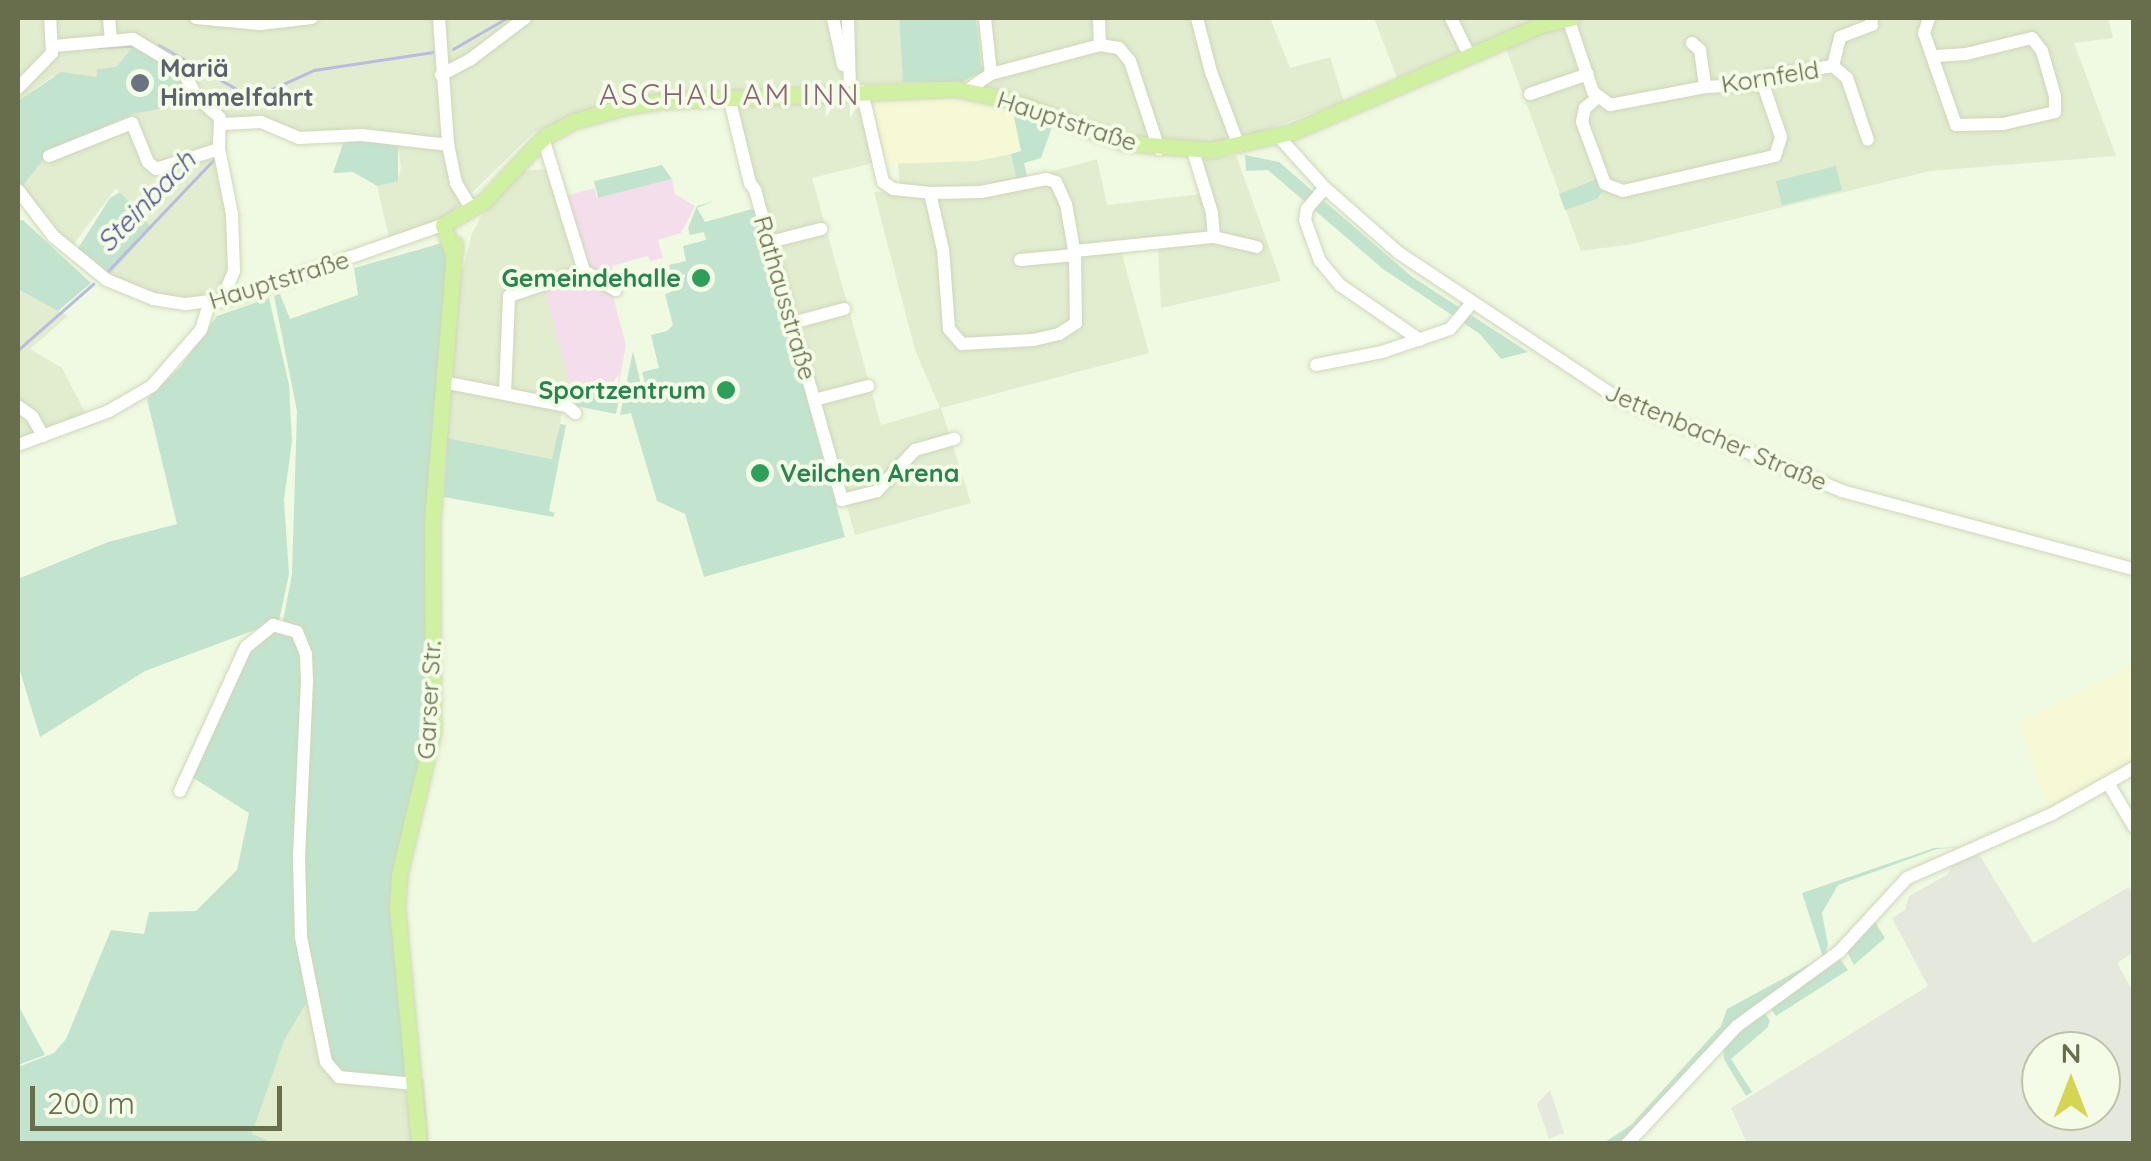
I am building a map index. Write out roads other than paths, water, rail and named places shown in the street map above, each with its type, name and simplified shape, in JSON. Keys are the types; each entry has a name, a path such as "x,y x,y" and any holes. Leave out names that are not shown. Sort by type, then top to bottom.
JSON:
{"main road":[{"name":"Hauptstraße","path":"445,224 473,207 543,138 574,121 628,106 856,91 968,90 1009,100 1114,140 1193,151 1286,135 1570,18"},
{"name":"Garser Str.","path":"419,1144 397,907 399,875 433,732 432,522 456,233 445,224"}],"street":[{"path":"18,88 38,71 54,46 50,18"},
{"path":"109,18 111,39"},
{"path":"196,18 260,24 312,18"},
{"path":"439,18 448,145 456,183 473,207"},
{"path":"441,75 471,59 525,18"},
{"path":"833,18 842,64 848,70"},
{"path":"848,18 848,70 884,182 893,189 930,193 981,192 1051,180 1062,192 1075,253 1078,316 1072,328 1008,344 962,344 949,329 943,250 930,193"},
{"path":"985,18 991,74"},
{"path":"1099,18 1100,44"},
{"path":"1197,18 1211,72 1239,146"},
{"path":"1451,18 1470,57"},
{"path":"1570,18 1597,98 1586,108 1582,122 1610,188 1623,191 1744,171 1771,159 1782,142 1764,84"},
{"path":"1929,18 1924,34 1952,119 1960,127 2003,124 2054,112 2055,96 2042,51 2032,38 1980,51 1934,56"},
{"name":"Kornfeld","path":"1834,66 1840,38 1872,21"},
{"path":"54,46 132,39 181,68 197,97 223,124 261,122 299,138 362,135 448,145"},
{"name":"Kornfeld","path":"1692,42 1700,50 1706,87"},
{"path":"968,90 991,74 1100,44 1119,48 1130,61 1159,149"},
{"name":"Kornfeld","path":"1597,98 1610,104 1706,87 1764,84 1768,76 1834,66"},
{"name":"Kornfeld","path":"1834,66 1846,78 1868,140"},
{"path":"1530,94 1588,74"},
{"name":"Rathausstraße","path":"729,97 842,500 876,492 915,450 954,439"},
{"path":"50,156 132,123 148,162 156,169 219,149"},
{"path":"223,124 219,149 232,214 234,272 246,294"},
{"name":"Jettenbacher Straße","path":"1286,135 1302,164 1399,253 1619,399 1810,480 2134,569"},
{"path":"543,138 584,272 616,290"},
{"path":"1193,151 1214,237"},
{"path":"1325,188 1307,209 1305,220 1320,261 1340,284 1420,340"},
{"name":"Hauptstraße","path":"20,197 71,254 106,280 154,299 194,304 246,294 398,244 445,224"},
{"path":"770,242 822,228"},
{"path":"1020,260 1214,237 1257,247"},
{"path":"18,445 140,394 166,373 205,323 234,272"},
{"path":"504,393 509,296 584,272"},
{"path":"1316,365 1420,340 1458,324 1473,302"},
{"path":"194,304 194,337"},
{"path":"792,323 844,309"},
{"path":"443,382 567,406 575,413"},
{"path":"814,400 868,386"},
{"path":"18,406 32,416 42,436"},
{"path":"180,791 246,647 264,628 289,626 303,642 306,668 301,937 326,1062 340,1076 415,1084"},
{"path":"1627,1144 1714,1049 1764,1004 1840,952 1907,878 2052,814 2134,768"},
{"path":"2108,783 2134,828"}],"waterway":[{"path":"453,49 507,18"},
{"path":"159,45 235,88 250,102"},
{"path":"98,47 132,46"},
{"path":"257,101 268,91 314,70 433,52"},
{"name":"Steinbach","path":"107,272 215,158"},
{"name":"Steinbach","path":"18,350 93,284"}],"place":[{"name":"Mariä Himmelfahrt","path":"140,83"},
{"name":"Gemeindehalle","path":"701,278"},
{"name":"Sportzentrum","path":"726,390"},
{"name":"Veilchen Arena","path":"760,473"}],"district":[{"name":"ASCHAU AM INN","path":"730,94"}]}
